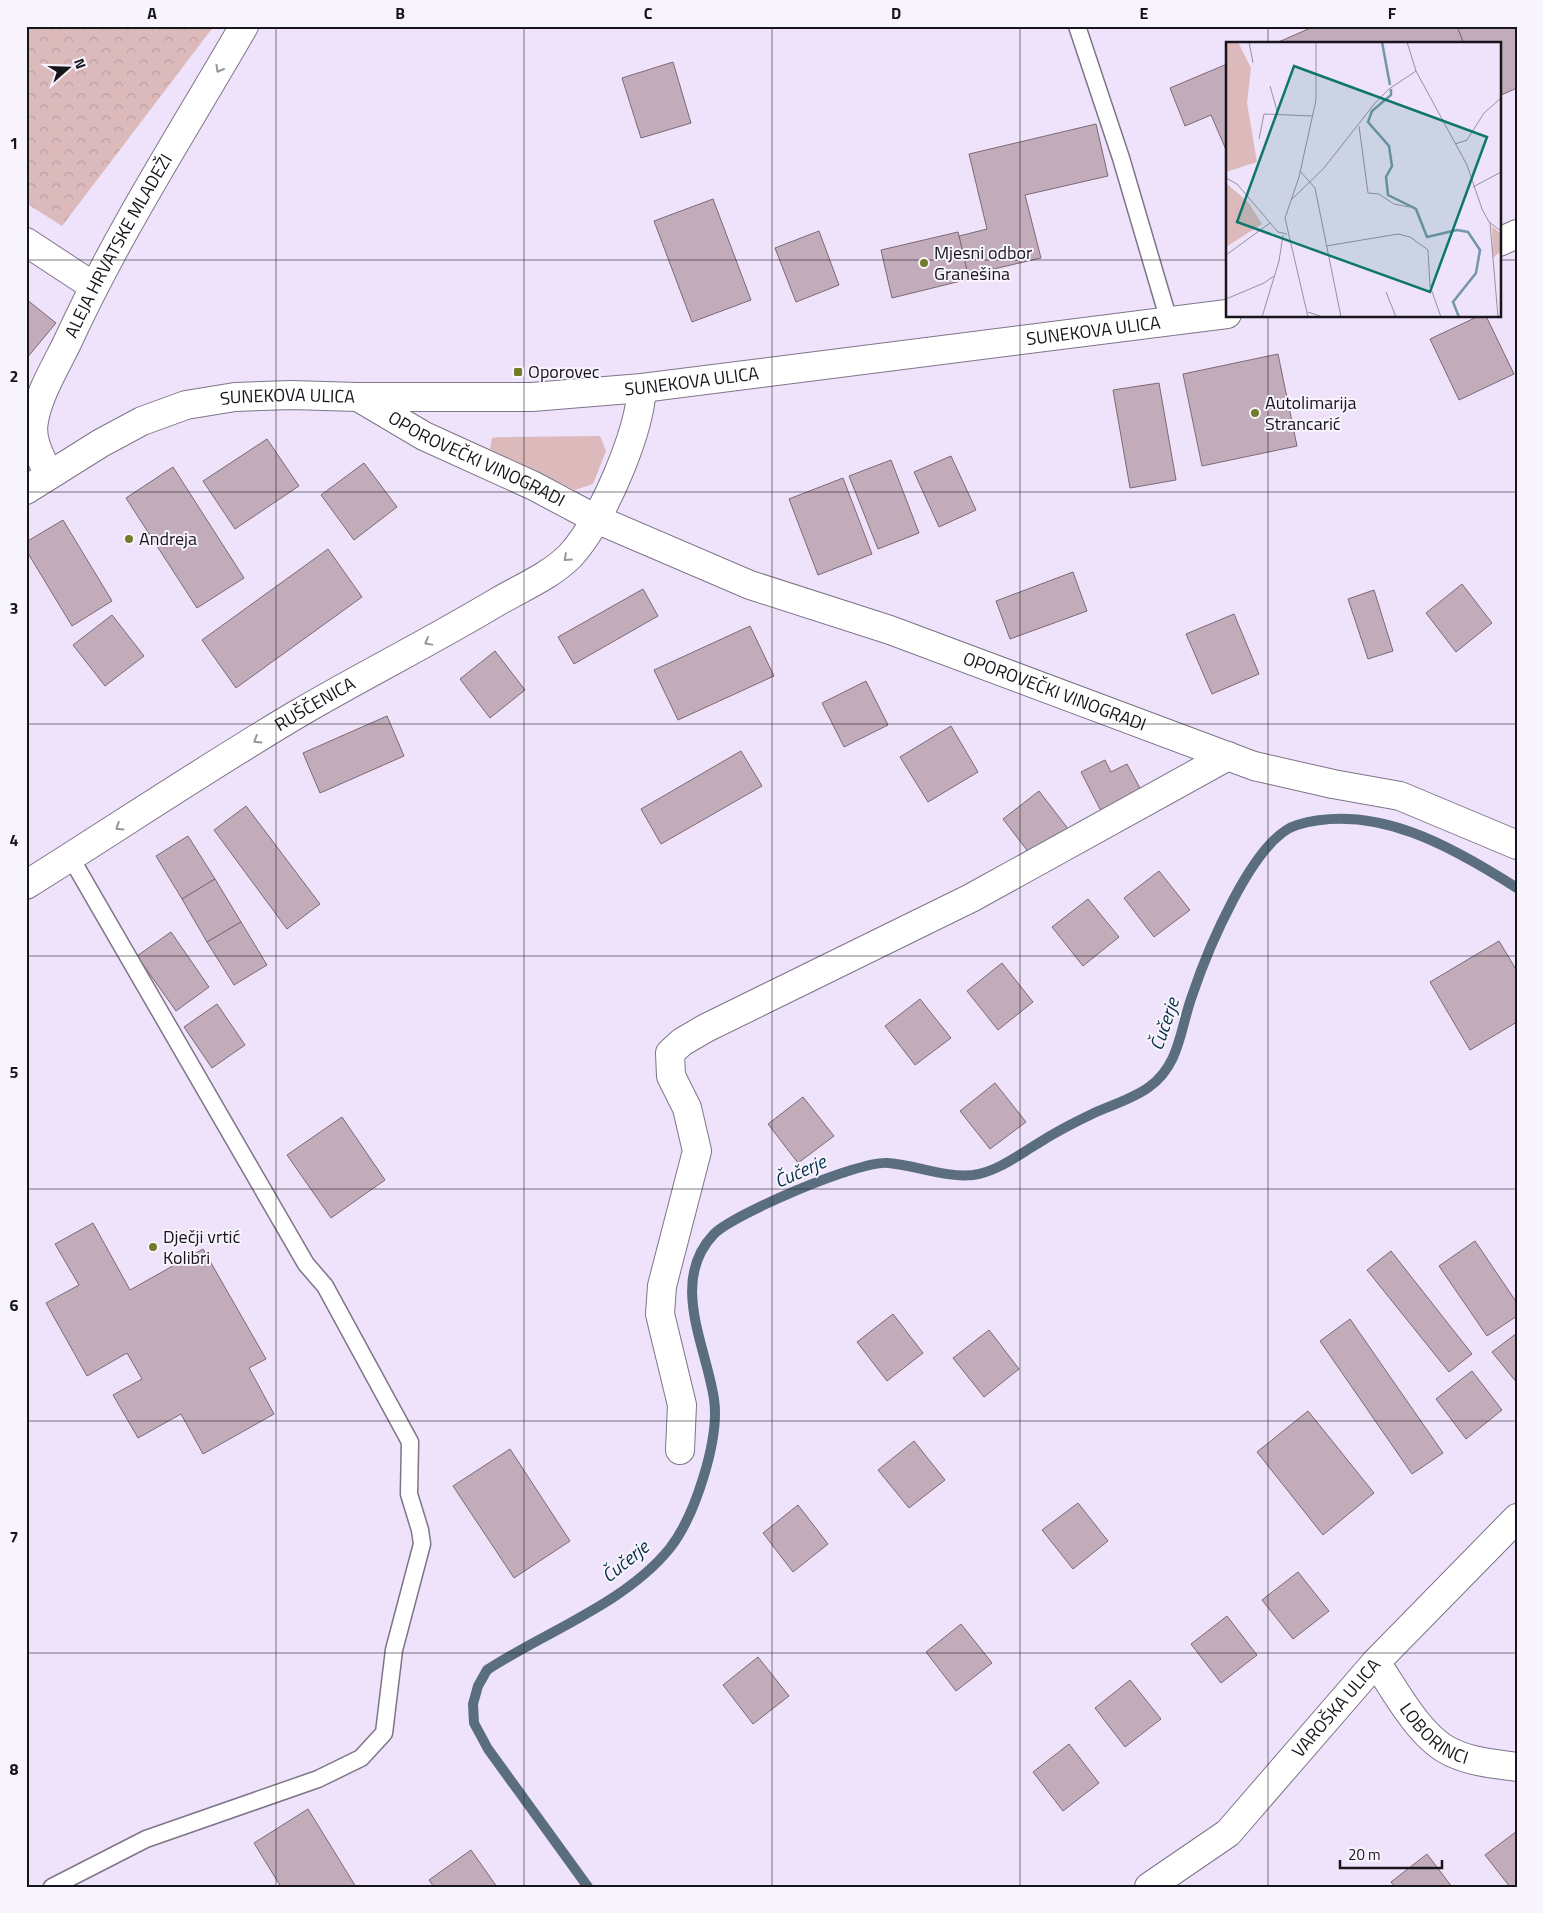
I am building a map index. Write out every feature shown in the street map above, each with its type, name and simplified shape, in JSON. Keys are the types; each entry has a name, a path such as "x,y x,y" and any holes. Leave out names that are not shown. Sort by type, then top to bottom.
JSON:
{"street":[{"name":"ALEJA HRVATSKE MLADEŽI","path":"49,475 30,438 45,389 94,286 244,26"},
{"path":"1500,242 1517,234"},
{"path":"26,242 94,286"},
{"name":"SUNEKOVA ULICA","path":"26,490 101,443 142,421 186,405 234,397 291,395 358,398 532,397 642,388 1226,314"},
{"path":"596,519 636,428 642,388"},
{"name":"OPOROVEČKI VINOGRADI","path":"358,398 424,436 534,486 596,519 750,585 890,630 1228,756 1271,770 1400,796 1517,845"},
{"name":"RUŠČENICA","path":"26,885 299,713 437,638 550,572 568,558 582,542 596,519"},
{"path":"680,1450 682,1405 660,1314 662,1286 697,1151 687,1108 671,1076 670,1053 682,1042 706,1028 971,898 1228,756"},
{"name":"VAROŠKA ULICA","path":"1149,1887 1228,1833 1376,1662 1517,1518"},
{"name":"LOBORINCI","path":"1376,1662 1430,1737 1452,1753 1488,1763 1517,1767"}],"lane":[{"path":"1077,26 1121,158 1169,321"},
{"path":"52,1887 146,1839 318,1779 362,1758 384,1733 394,1650 422,1544 420,1530 409,1494 410,1442 325,1286 306,1264 71,858"}],"green space":[{"path":"26,26 214,26 62,226 26,203"},
{"path":"600,436 606,451 593,484 575,490 490,449 492,438 498,437"}],"building":[{"path":"1315,26 1457,26 1463,42 1279,42"},
{"path":"1457,26 1517,26 1517,88 1500,96 1500,42 1463,42"},
{"path":"673,62 691,123 641,138 622,78"},
{"path":"1226,64 1226,150 1211,115 1185,126 1170,88"},
{"path":"1096,124 1108,176 1025,195 1041,258 968,275 959,236 987,229 969,154"},
{"path":"713,199 751,300 692,322 654,221"},
{"path":"819,231 839,285 796,302 775,248"},
{"name":"Mjesni odbor Granešina","path":"958,232 969,279 892,298 881,250"},
{"path":"26,299 56,323 26,359"},
{"path":"1475,318 1487,318 1514,374 1459,400 1430,339"},
{"path":"1278,354 1297,446 1202,466 1183,374"},
{"path":"1159,383 1176,480 1130,488 1113,390"},
{"path":"267,439 299,486 235,529 203,481"},
{"path":"951,456 976,510 939,527 914,472"},
{"path":"891,460 919,533 878,549 849,476"},
{"path":"364,463 397,507 354,540 321,495"},
{"path":"173,467 244,578 197,608 126,498"},
{"path":"843,478 872,554 818,575 789,499"},
{"path":"63,520 112,601 72,626 26,550 26,542"},
{"path":"328,549 362,597 236,688 202,640"},
{"path":"1073,572 1087,611 1010,639 996,601"},
{"path":"1462,584 1492,623 1456,652 1426,613"},
{"path":"643,589 658,616 574,664 558,637"},
{"path":"1374,590 1393,651 1368,659 1348,599"},
{"path":"1234,614 1259,674 1212,694 1186,634"},
{"path":"112,615 144,656 105,686 73,645"},
{"path":"750,626 774,676 678,720 654,670"},
{"path":"495,651 525,690 490,718 460,679"},
{"path":"866,681 888,725 844,747 822,703"},
{"path":"387,716 404,756 320,793 303,753"},
{"path":"951,726 978,772 928,802 900,757"},
{"path":"741,751 762,786 661,844 641,809"},
{"path":"1105,760 1111,772 1127,764 1141,790 1101,811 1081,772"},
{"path":"1039,791 1069,830 1033,858 1003,819"},
{"path":"246,806 320,904 287,929 214,830"},
{"path":"188,836 215,879 182,899 156,856"},
{"path":"1159,871 1190,910 1154,937 1124,898"},
{"path":"215,879 241,922 207,942 182,899"},
{"path":"1088,899 1119,937 1083,966 1052,927"},
{"path":"241,922 267,965 234,985 207,942"},
{"path":"171,932 209,987 176,1011 137,956"},
{"path":"1499,941 1517,971 1517,1022 1470,1050 1430,982"},
{"path":"1002,963 1033,1002 998,1030 967,991"},
{"path":"920,999 951,1038 915,1065 885,1026"},
{"path":"217,1004 245,1045 212,1068 184,1027"},
{"path":"995,1083 1026,1122 990,1149 960,1111"},
{"path":"803,1097 834,1136 798,1163 768,1124"},
{"path":"342,1117 385,1180 331,1218 287,1155"},
{"path":"93,1223 130,1290 203,1249 266,1359 249,1368 274,1414 203,1454 181,1414 138,1438 113,1395 142,1379 127,1353 87,1376 46,1303 79,1285 55,1244"},
{"path":"1475,1241 1517,1303 1517,1316 1487,1336 1439,1266"},
{"path":"1391,1251 1472,1354 1449,1372 1367,1270"},
{"path":"893,1314 923,1353 887,1381 857,1342"},
{"path":"1350,1319 1443,1453 1412,1474 1320,1341"},
{"path":"989,1330 1019,1369 984,1397 953,1358"},
{"path":"1517,1333 1517,1383 1492,1352"},
{"path":"1472,1371 1502,1410 1466,1439 1436,1399"},
{"path":"1308,1411 1374,1493 1323,1535 1257,1452"},
{"path":"914,1441 945,1480 909,1508 878,1470"},
{"path":"510,1449 570,1541 514,1578 453,1486"},
{"path":"1078,1503 1108,1541 1073,1569 1042,1530"},
{"path":"798,1505 828,1544 793,1572 763,1533"},
{"path":"1298,1572 1329,1611 1293,1639 1262,1600"},
{"path":"1227,1616 1257,1655 1221,1683 1191,1644"},
{"path":"961,1624 992,1663 956,1691 926,1652"},
{"path":"758,1657 789,1696 753,1724 723,1685"},
{"path":"1130,1680 1161,1719 1125,1747 1095,1708"},
{"path":"1069,1744 1099,1783 1063,1811 1033,1772"},
{"path":"308,1809 356,1887 281,1887 254,1843"},
{"path":"1517,1831 1517,1887 1510,1887 1485,1855"},
{"path":"471,1850 497,1887 434,1887 429,1880"},
{"path":"1427,1854 1452,1887 1395,1887 1391,1882"}],"waterway":[{"name":"Čučerje","path":"588,1887 488,1749 474,1723 473,1704 478,1686 487,1670 608,1601 631,1585 670,1548 688,1517 704,1476 715,1416 714,1399 694,1314 692,1293 694,1272 701,1252 714,1234 726,1225 770,1202 825,1179 873,1164 899,1164 952,1175 973,1175 990,1171 1050,1136 1149,1087 1167,1068 1178,1046 1188,1008 1208,953 1233,900 1264,851 1280,834 1297,825 1326,819 1355,819 1384,824 1412,832 1467,858 1517,888"}],"place":[{"name":"Mjesni odbor Granešina","path":"924,263"},
{"name":"Oporovec","path":"518,372"},
{"name":"Autolimarija Strancarić","path":"1255,413"},
{"name":"Andreja","path":"129,539"},
{"name":"Dječji vrtić Kolibri","path":"153,1247"}]}
